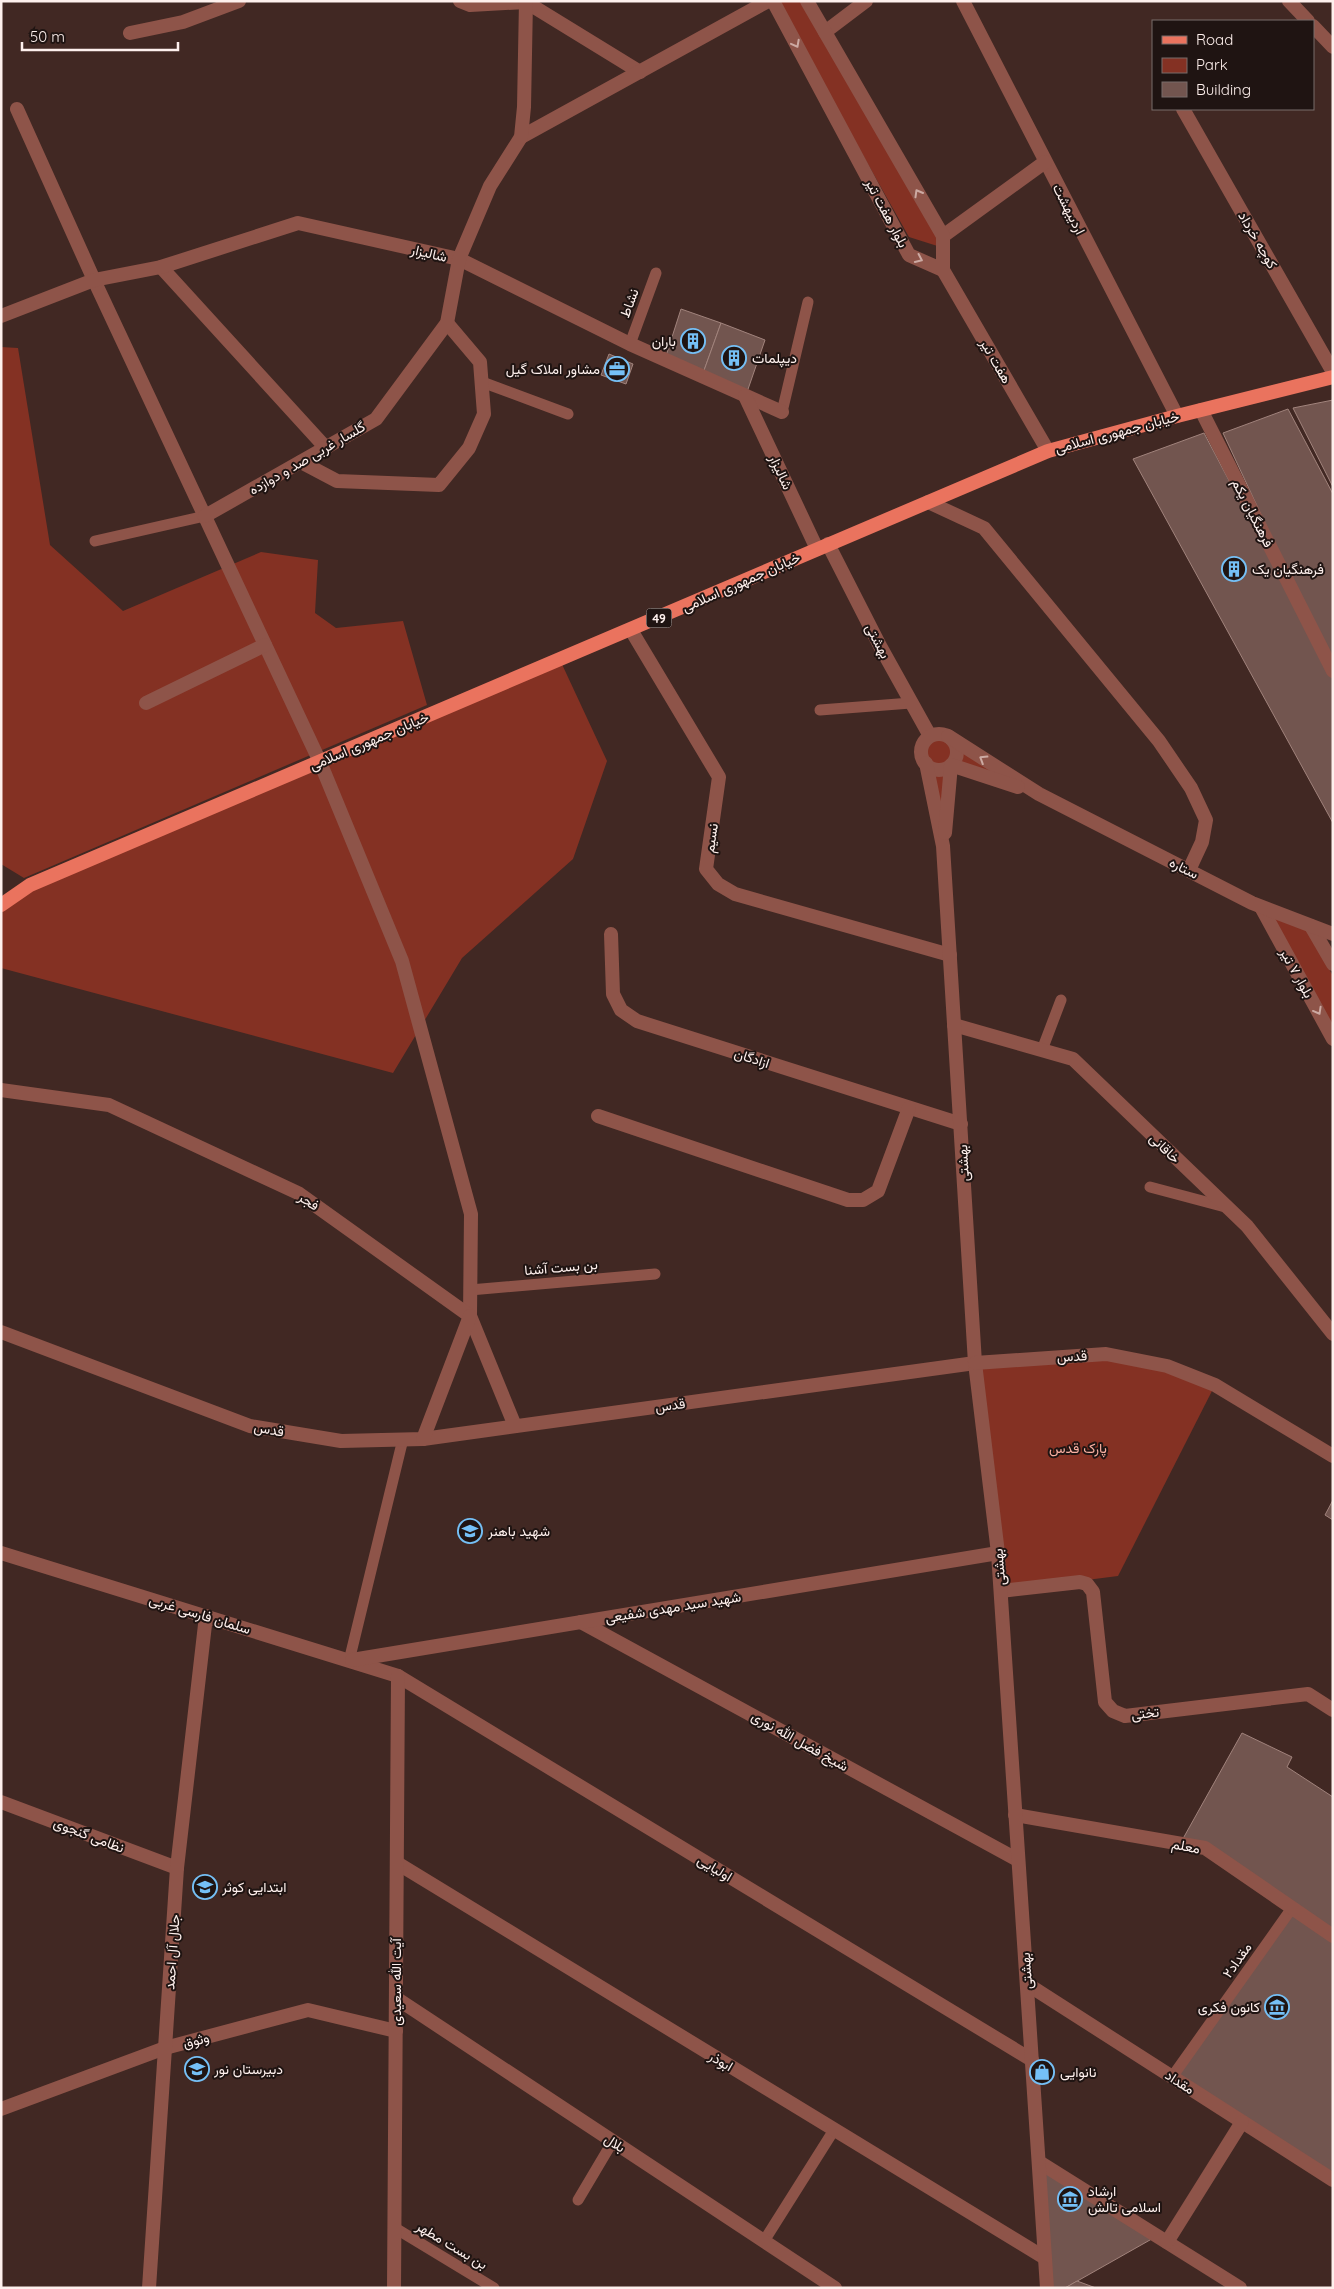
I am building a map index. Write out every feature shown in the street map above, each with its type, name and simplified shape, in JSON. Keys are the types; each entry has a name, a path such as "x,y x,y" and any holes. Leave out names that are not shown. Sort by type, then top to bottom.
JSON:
{"main road":[{"name":"خیابان جمهوری اسلامی","path":"1,905 30,885 1048,451 1333,376"}],"street":[{"path":"130,33 183,22 239,1"},
{"path":"460,1 470,6 526,2 640,72"},
{"path":"521,137 768,1"},
{"name":"بلوار هفت تیر","path":"773,1 909,255 943,270"},
{"path":"807,1 942,236 943,270"},
{"path":"825,32 866,1"},
{"name":"اردیبهشت","path":"963,1 1177,416"},
{"path":"1290,1 1307,20"},
{"path":"521,137 526,2"},
{"path":"1314,27 1333,48"},
{"path":"17,109 94,280 320,762 402,961 471,1214 470,1316 423,1439"},
{"name":"کوچه خرداد","path":"1184,110 1333,372"},
{"name":"گلسار غربی صد و دوازده","path":"205,516 376,419 447,323 459,259 490,186 521,137"},
{"path":"942,236 1045,162"},
{"name":"شالیزار","path":"1,316 94,280 160,267 298,223 459,259 630,344 782,412"},
{"path":"160,267 326,448"},
{"name":"هفت تیر","path":"943,270 1048,451"},
{"path":"301,462 337,481 439,485 469,448 484,414 480,362 447,323"},
{"name":"شالیزار","path":"745,396 823,546"},
{"name":"فرهنگیان یکم","path":"1201,410 1333,671"},
{"path":"928,502 984,528 1159,741 1191,788 1206,820 1202,842 1189,870"},
{"name":"بهشتی","path":"823,546 930,736"},
{"name":"نسیم","path":"631,630 719,777 706,868 718,884 735,894 950,955"},
{"path":"146,703 265,645"},
{"path":"936,734 948,736 1039,794 951,765 941,770 930,767 922,757 922,746 930,736 936,734"},
{"path":"943,846 951,765 957,755 957,750 948,736"},
{"path":"926,763 943,846"},
{"name":"ستاره","path":"1039,794 1261,906 1333,934"},
{"name":"بهشتی","path":"943,846 975,1362 998,1553 1047,2288"},
{"name":"بلوار ۷ تیر","path":"1261,906 1333,1038"},
{"path":"1311,926 1333,964"},
{"name":"ازادگان","path":"611,934 613,994 621,1010 638,1021 960,1124"},
{"name":"خاقانی","path":"954,1026 1073,1059 1247,1226 1333,1334"},
{"name":"فجر","path":"1,1090 109,1105 298,1192 470,1316"},
{"path":"598,1116 848,1200 863,1200 878,1191 909,1108"},
{"path":"470,1316 515,1426"},
{"name":"قدس","path":"1,1332 250,1426 341,1441 423,1439 975,1362 1106,1354 1167,1366 1215,1385 1333,1456"},
{"name":"سلمان فارسی غربی","path":"1,1553 398,1676"},
{"name":"شهید سید مهدی شفیعی","path":"349,1660 998,1553"},
{"name":"تختی","path":"1000,1591 1080,1582 1087,1584 1093,1592 1105,1702 1113,1711 1125,1716 1308,1694 1333,1710"},
{"name":"جلال آل احمد","path":"149,2288 177,1868 206,1616"},
{"name":"شیخ فضل الله نوری","path":"581,1622 1018,1860"},
{"name":"آیت الله سعیدی","path":"394,2288 398,1676"},
{"name":"اولیایی","path":"398,1676 1032,2060"},
{"name":"نظامی گنجوی","path":"1,1802 177,1868"},
{"name":"معلم","path":"1015,1815 1205,1848 1333,1936"},
{"name":"ابوذر","path":"397,1864 1045,2258"},
{"name":"مقداد","path":"1027,1984 1333,2180"},
{"name":"بلال","path":"396,1998 835,2288"},
{"name":"وثوق","path":"1,2109 166,2048 308,2010 396,2031"},
{"path":"1167,2242 1242,2122"},
{"path":"1039,2162 1240,2288"}],"lane":[{"name":"نشاط","path":"630,344 656,273"},
{"path":"782,412 808,302"},
{"path":"482,382 568,414"},
{"path":"95,541 205,516"},
{"path":"820,710 911,702"},
{"path":"1042,1050 1061,1000"},
{"path":"1150,1187 1229,1208"},
{"name":"بن بست آشنا","path":"470,1290 655,1274"},
{"path":"349,1660 403,1440"},
{"name":"مقداد۲","path":"1172,2077 1292,1908"},
{"path":"764,2242 834,2130"},
{"path":"578,2200 613,2141"},
{"name":"بن بست مطهر","path":"395,2228 494,2288"}],"green space":[{"path":"776,1 806,1 950,250 909,237"},
{"path":"1,347 18,348 50,545 123,611 261,552 318,560 315,613 336,628 403,621 427,705 24,878 1,864"},
{"path":"560,660 607,761 573,859 462,958 393,1073 1,968 1,907 31,887"},
{"path":"941,734 1038,794 951,765 943,845 922,752 928,739"},
{"path":"1261,907 1304,923 1333,976 1333,1037"},
{"name":"پارک قدس","path":"1106,1354 1215,1385 1118,1576 1001,1591 975,1363"}],"building":[{"name":"باران","path":"681,309 721,323 702,376 665,359"},
{"name":"دیپلمات","path":"721,323 765,340 746,395 702,376"},
{"name":"مشاور املاک گیل","path":"609,354 633,364 626,384 601,375"},
{"path":"1333,400 1333,487 1293,408"},
{"path":"1288,409 1333,494 1333,669 1223,433"},
{"name":"فرهنگیان یک","path":"1204,433 1333,678 1333,823 1133,459"},
{"path":"1333,1500 1333,1520 1325,1515"},
{"path":"1242,1733 1292,1757 1287,1767 1333,1797 1333,1936 1205,1848 1180,1844"},
{"name":"کانون فکری","path":"1292,1908 1333,1936 1333,2180 1173,2077"},
{"name":"نانوایی","path":"1035,2064 1047,2064 1048,2080 1037,2079"},
{"name":"ارشاد اسلامی تالش","path":"1039,2162 1157,2236 1065,2288 1047,2288"},
{"path":"1077,2281 1096,2288 1065,2288"}],"place":[{"name":"باران","path":"693,341"},
{"name":"دیپلمات","path":"734,358"},
{"name":"مشاور املاک گیل","path":"617,369"},
{"name":"فرهنگیان یک","path":"1234,569"},
{"name":"شهید باهنر","path":"470,1531"},
{"name":"ابتدایی کوثر","path":"205,1887"},
{"name":"کانون فکری","path":"1277,2007"},
{"name":"دبیرستان نور","path":"197,2069"},
{"name":"نانوایی","path":"1042,2072"},
{"name":"ارشاد اسلامی تالش","path":"1070,2199"}]}
